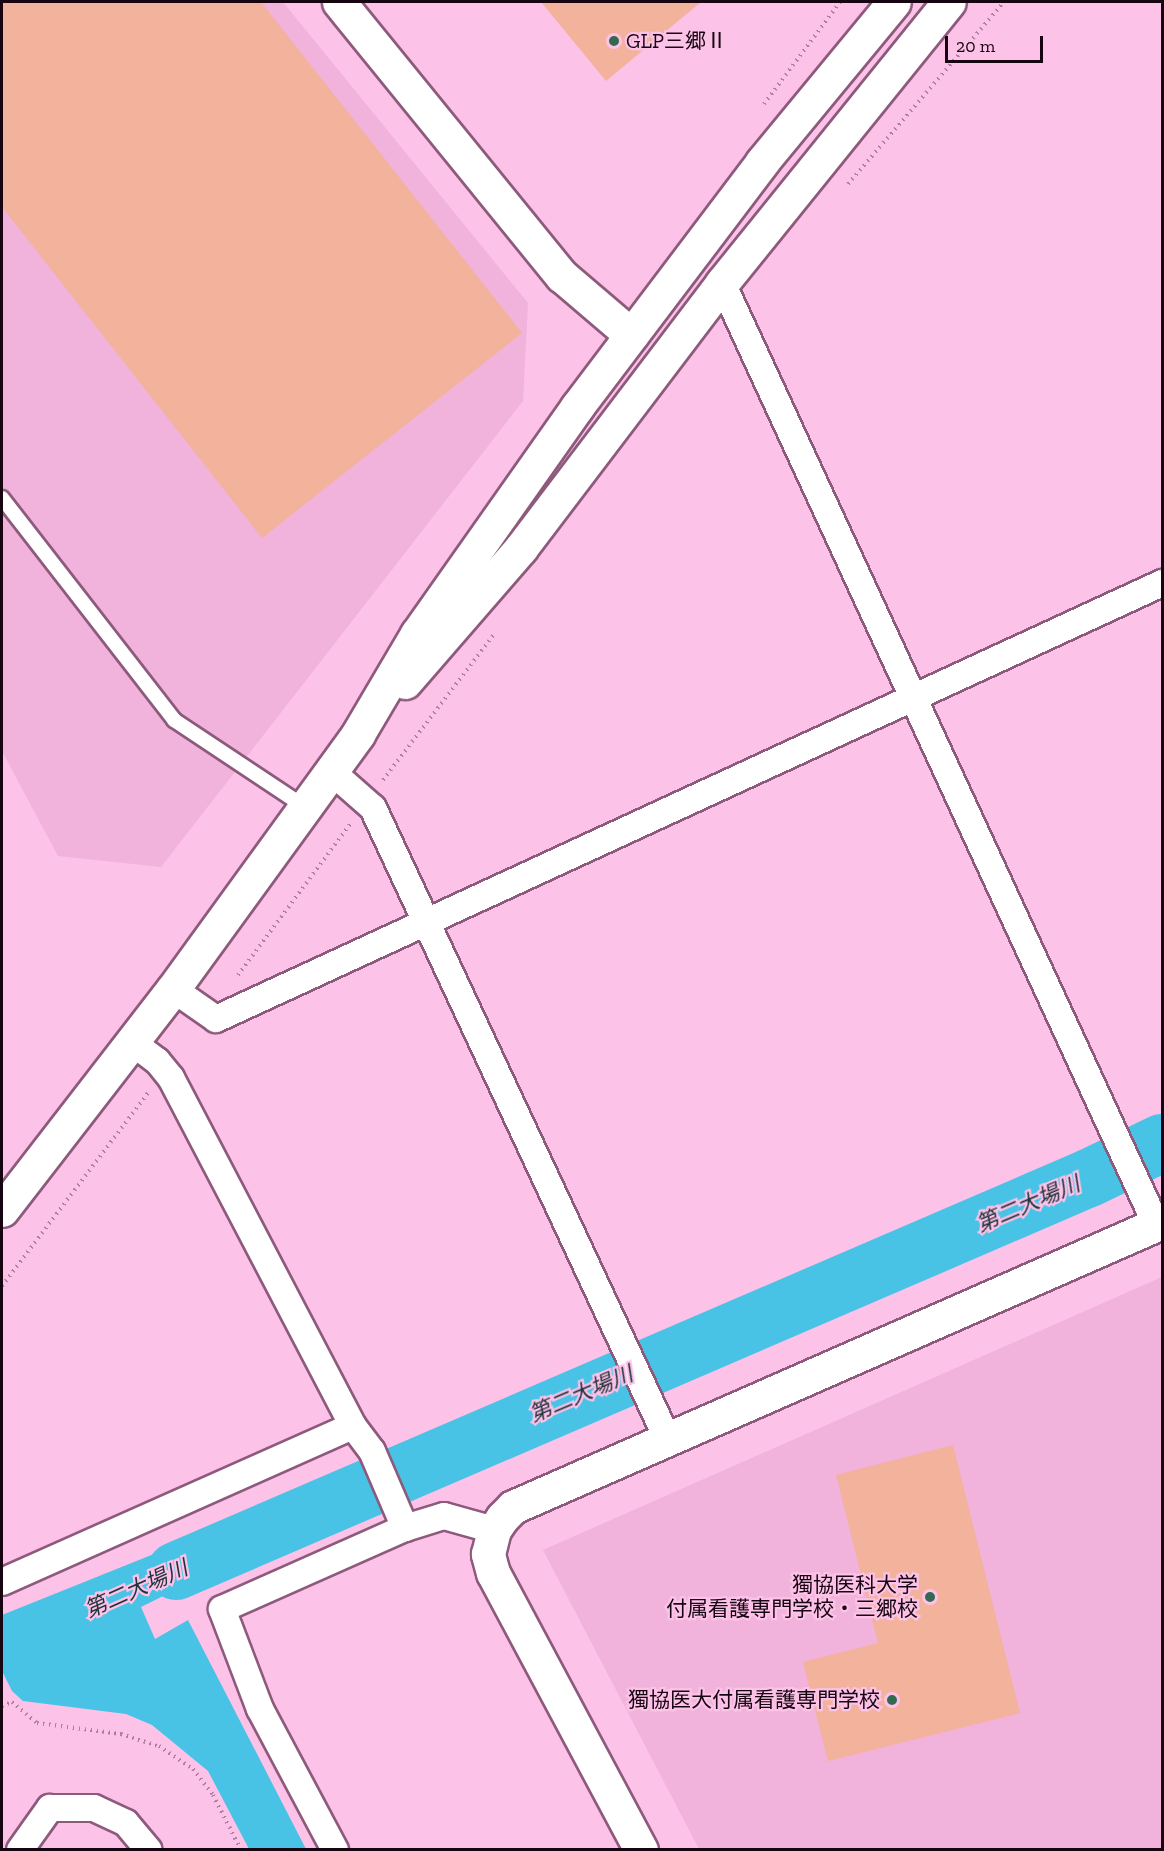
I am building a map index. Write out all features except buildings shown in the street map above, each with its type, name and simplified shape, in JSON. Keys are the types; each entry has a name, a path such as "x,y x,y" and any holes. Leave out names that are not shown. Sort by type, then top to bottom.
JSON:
{"street":[{"path":"339,2 562,276 631,335"},
{"path":"358,734 417,634 631,335 762,162 894,2"},
{"path":"2,1210 173,989 358,734 521,548 722,283 949,2"},
{"path":"641,1850 493,1573 488,1554 494,1530 513,1507 1160,1223 1135,1181 1110,1122 722,283"},
{"path":"173,989 216,1019 1162,583"},
{"path":"331,771 367,801 427,923 668,1440"},
{"path":"132,1042 165,1070 352,1425 372,1451 395,1498 405,1528"},
{"path":"2,1582 352,1425"},
{"path":"335,1850 260,1709 222,1609 405,1528 444,1516 494,1530"},
{"path":"20,1850 50,1808 94,1808 126,1823 148,1850"}],"lane":[{"path":"2,498 174,720 305,807"}],"path":[{"path":"843,189 1004,2"},
{"path":"210,1014 497,629"},
{"path":"2,1286 165,1070"},
{"path":"2,1707 12,1702 37,1723 121,1734 159,1746 193,1769 213,1795 241,1850"}],"shaded area":[{"path":"2,2 283,2 528,303 523,401 161,867 58,856 2,751"},
{"name":"獨協医大付属看護専門学校","path":"1162,1277 1162,1849 699,1849 543,1550"}],"water":[{"path":"241,1519 256,1550 141,1607 155,1639 188,1620 306,1849 249,1849 208,1771 152,1725 126,1714 23,1701 12,1691 2,1671 2,1615"}],"waterway":[{"name":"第二大場川","path":"176,1571 1089,1178 1162,1143"}],"place":[{"name":"GLP三郷Ⅱ","path":"614,41"},
{"name":"獨協医科大学 付属看護専門学校・三郷校","path":"930,1597"},
{"name":"獨協医大付属看護専門学校","path":"892,1700"}]}
